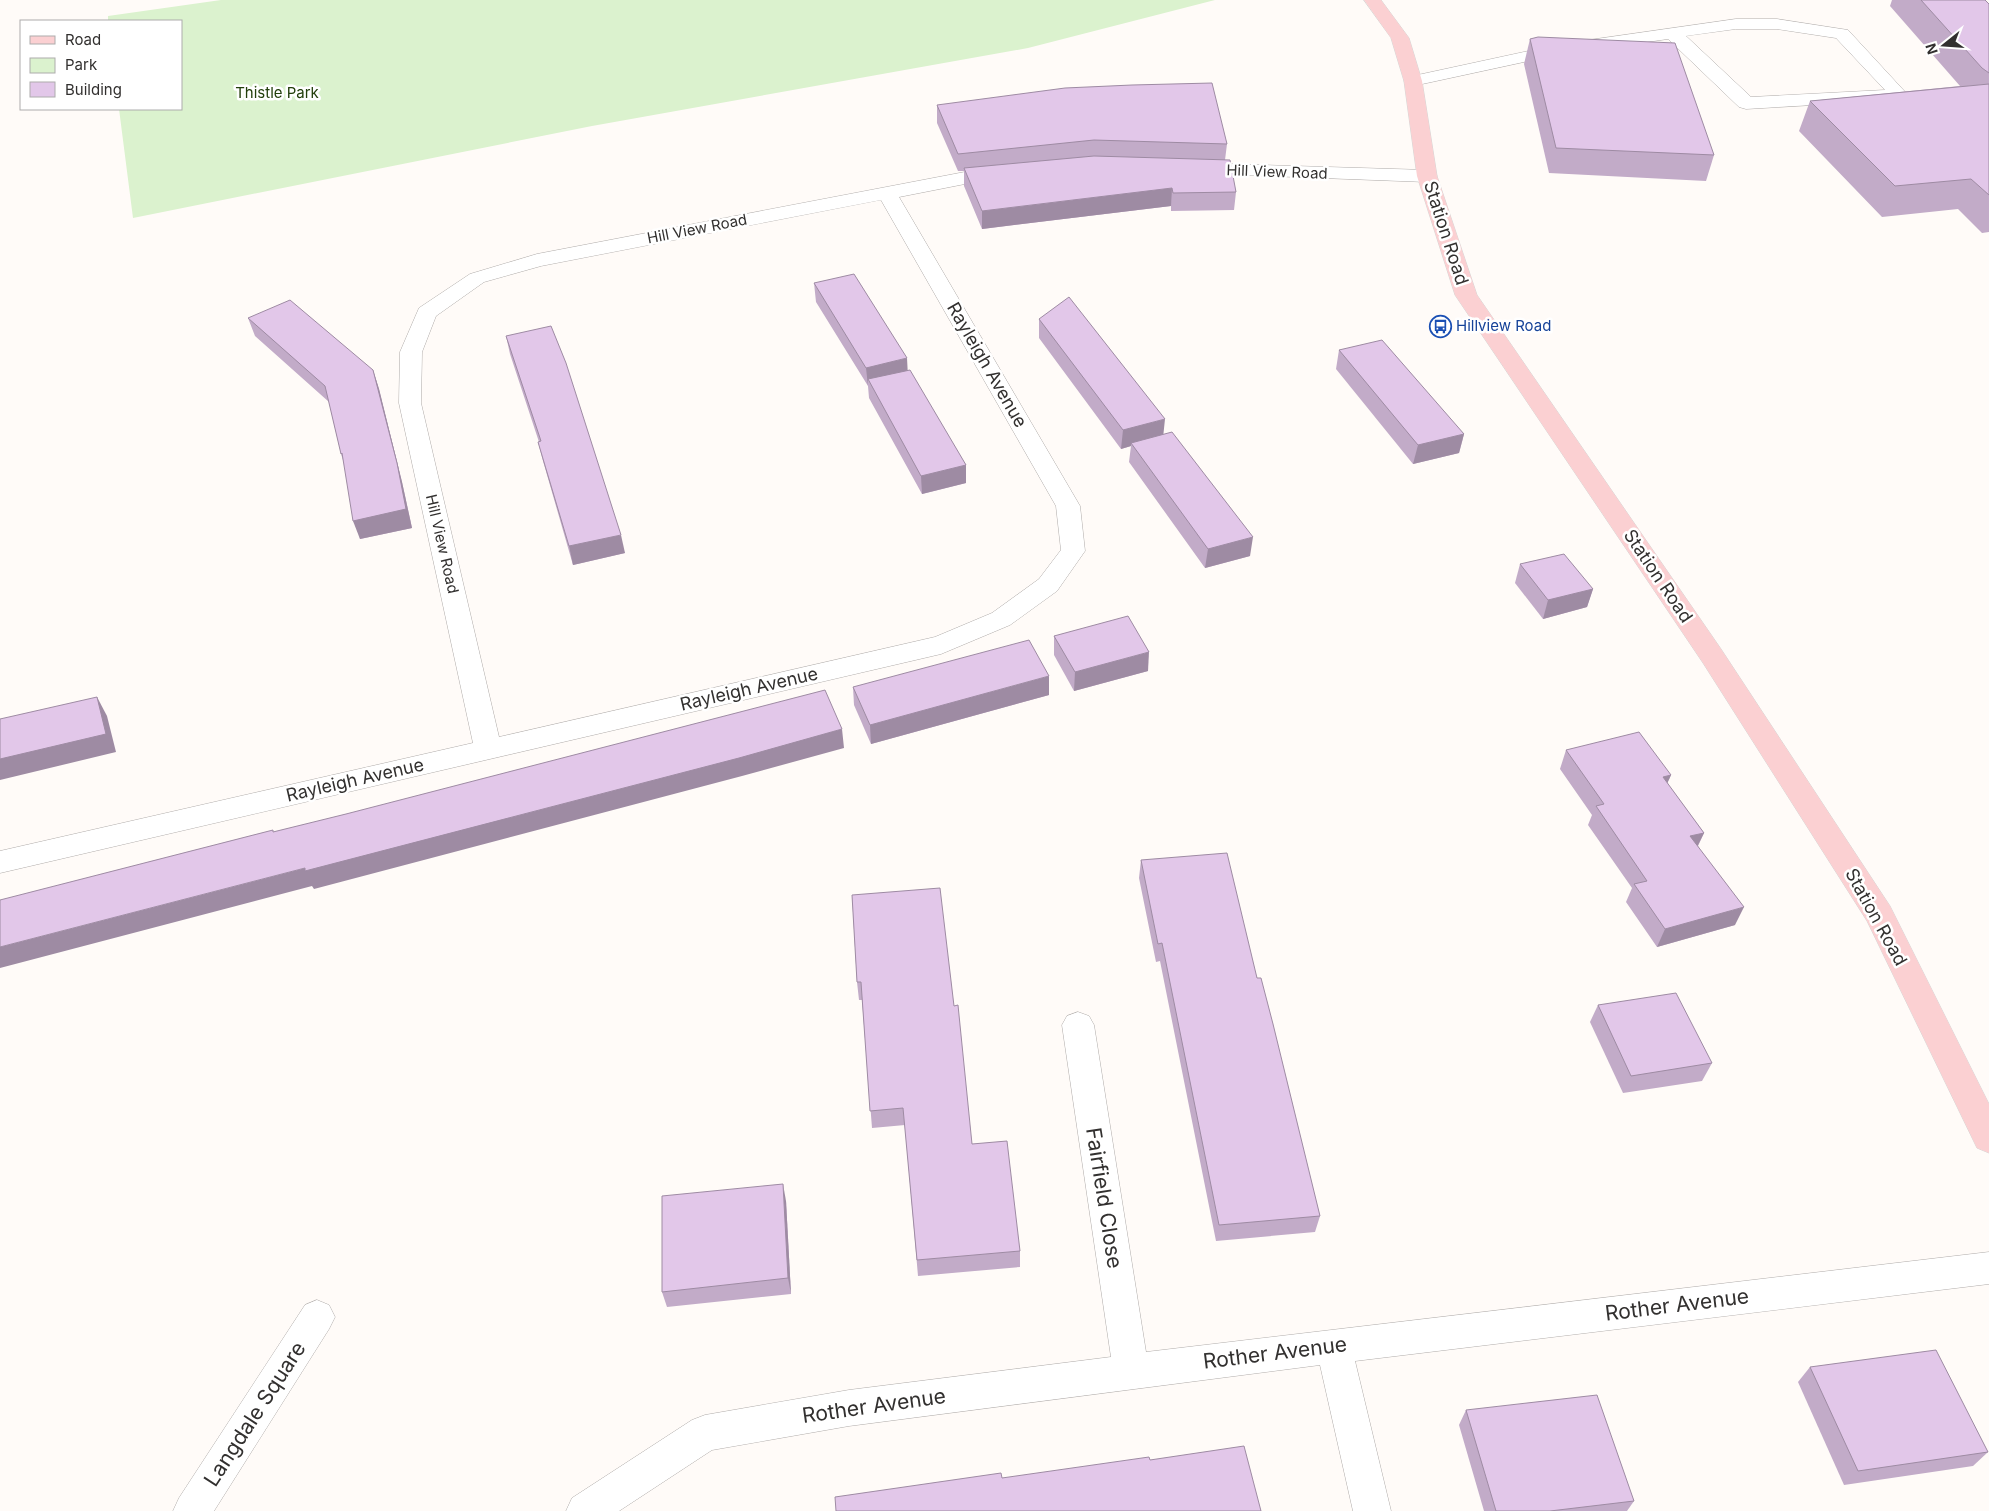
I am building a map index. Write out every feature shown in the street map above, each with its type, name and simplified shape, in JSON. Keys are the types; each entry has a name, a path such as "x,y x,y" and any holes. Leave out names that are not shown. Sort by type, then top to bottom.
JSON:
{"main road":[{"name":"Station Road","path":"1372,0 1400,38 1413,81 1427,176 1466,295 1712,656 1879,914 1989,1138"}],"street":[{"path":"1413,81 1561,49 1671,32 1736,24 1777,24 1842,34 1899,95 1746,102 1671,32"},
{"name":"Hill View Road","path":"1172,169 1427,176"},
{"name":"Hill View Road","path":"488,750 410,403 411,352 428,313 477,278 537,260 970,177 1018,173"},
{"name":"Rayleigh Avenue","path":"0,862 941,645 1001,619 1048,585 1073,551 1068,506 887,193"},
{"name":"Fairfield Close","path":"1078,1025 1131,1372"},
{"name":"Rother Avenue","path":"585,1511 704,1433 849,1408 1334,1346 1989,1268"},
{"name":"Langdale Square","path":"192,1511 317,1317"},
{"path":"1334,1346 1372,1511"}],"green space":[{"name":"Thistle Park","path":"221,0 1215,0 1028,48 592,126 133,218 119,110 182,110 182,20 108,20 108,16"}],"building":[{"path":"1921,0 1985,0 1989,4 1989,73 1982,68"},
{"path":"1538,37 1675,43 1714,155 1556,148 1530,39"},
{"path":"1212,83 1227,144 1094,140 958,154 937,105 1065,88"},
{"path":"1989,84 1989,195 1971,179 1895,186 1810,101"},
{"path":"1094,156 1230,160 1236,192 1173,193 1172,188 982,211 964,168"},
{"path":"854,274 907,358 866,368 814,283"},
{"path":"1069,297 1165,419 1123,430 1039,319"},
{"path":"290,300 373,370 397,463 406,509 353,521 342,453 325,386 248,318"},
{"path":"551,326 566,363 621,535 569,546 538,442 541,441 506,336"},
{"path":"1382,340 1464,434 1418,445 1339,350"},
{"path":"910,370 966,465 921,476 868,379"},
{"path":"1172,432 1253,537 1208,549 1131,443"},
{"path":"1564,554 1593,589 1548,600 1520,564"},
{"path":"1128,616 1149,652 1075,672 1054,636"},
{"path":"1029,640 1049,676 870,725 853,687"},
{"path":"825,690 842,729 739,758 305,871 305,868 0,947 0,900 273,830 273,832 346,814"},
{"path":"97,697 106,734 0,759 0,719"},
{"path":"1639,732 1671,775 1663,777 1704,833 1690,836 1744,907 1665,929 1634,884 1647,881 1596,806 1604,804 1566,750"},
{"path":"1227,853 1257,978 1261,978 1273,1024 1320,1216 1219,1225 1162,943 1158,944 1141,860"},
{"path":"940,888 954,1006 958,1005 972,1144 1007,1141 1020,1251 917,1260 903,1108 870,1111 861,982 857,982 852,895"},
{"path":"1676,993 1712,1063 1631,1076 1598,1005"},
{"path":"783,1184 788,1278 662,1292 662,1196"},
{"path":"1936,1350 1988,1452 1858,1471 1810,1367"},
{"path":"1597,1395 1634,1501 1550,1511 1496,1511 1466,1410"},
{"path":"1244,1446 1261,1511 836,1511 835,1497 1001,1473 1002,1478 1149,1457 1150,1460"}],"place":[{"name":"Hillview Road","path":"1440,326"}]}
